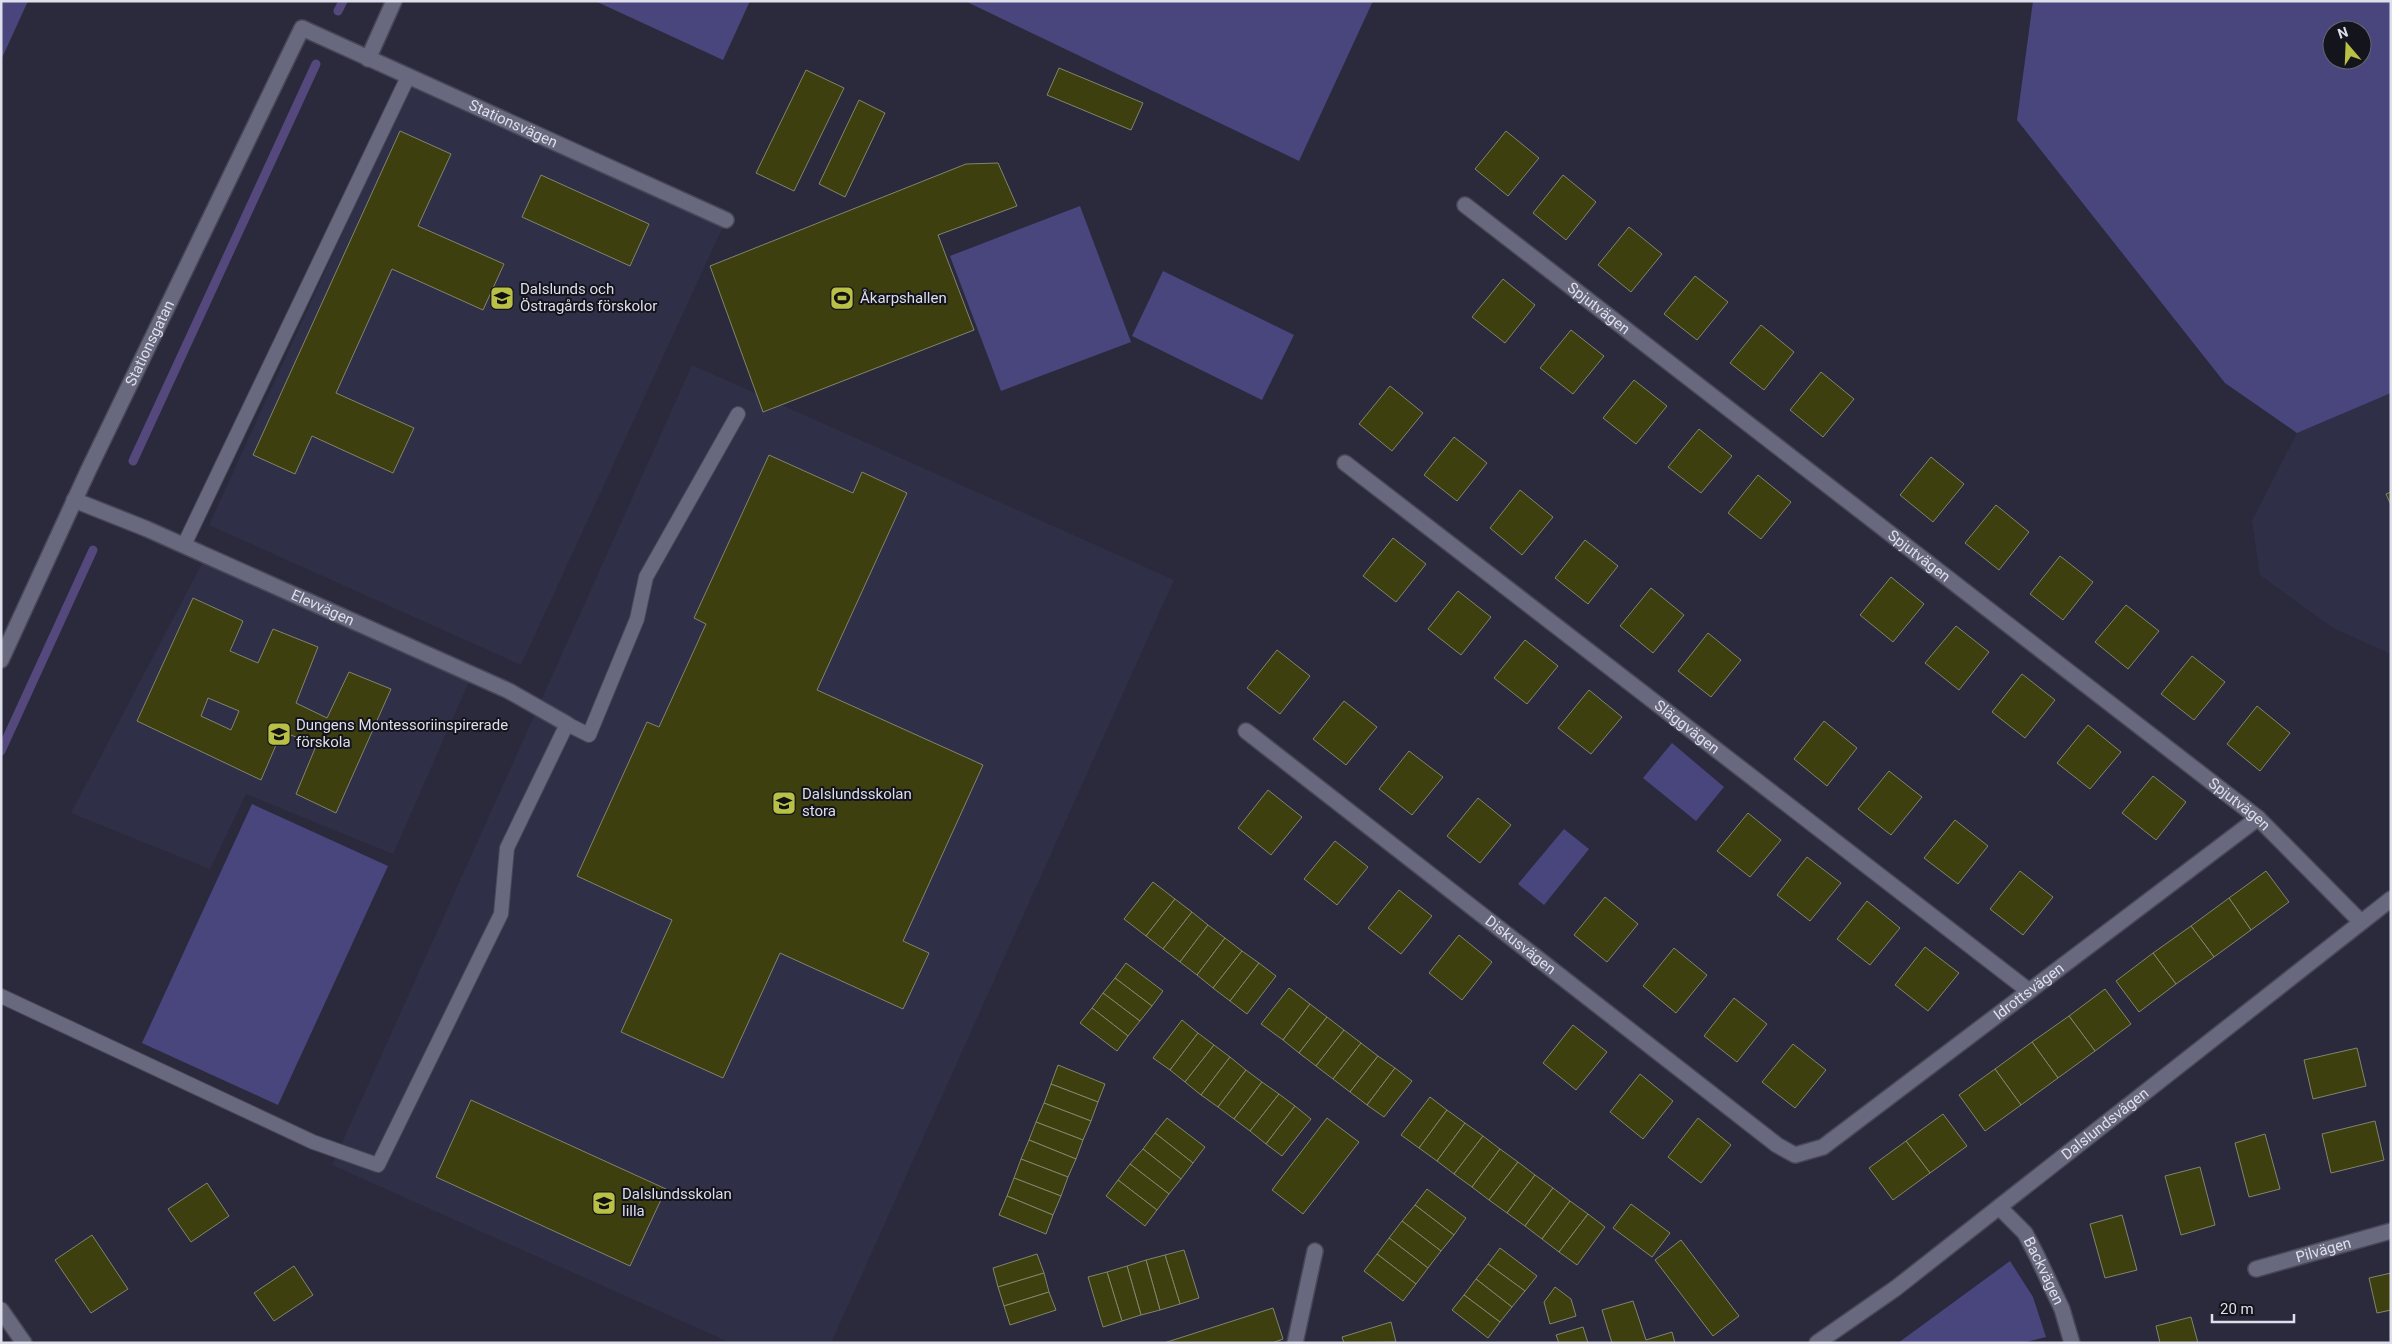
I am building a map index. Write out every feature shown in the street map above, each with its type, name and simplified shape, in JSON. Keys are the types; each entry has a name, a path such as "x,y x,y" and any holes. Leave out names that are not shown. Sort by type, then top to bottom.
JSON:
{"street":[{"path":"368,59 394,1"},
{"name":"Stationsvägen","path":"302,28 726,220"},
{"name":"Stationsgatan","path":"1,660 74,500 302,28"},
{"name":"Spjutvägen","path":"1465,205 2258,818 2361,922"},
{"name":"Släggvägen","path":"1345,463 2029,991"},
{"name":"Elevvägen","path":"74,500 184,546 509,691 566,724"},
{"name":"Diskusvägen","path":"1246,731 1777,1145 1795,1155"},
{"name":"Idrottsvägen","path":"1795,1155 1823,1147 2258,818"},
{"name":"Dalslundsvägen","path":"1817,1343 1896,1288 2391,899"},
{"name":"Backvägen","path":"1999,1207 2025,1233 2038,1256 2062,1309 2072,1343"},
{"name":"Pilvägen","path":"2256,1269 2391,1231"},
{"path":"1295,1343 1316,1251"},
{"path":"1,1310 24,1343"}],"lane":[{"path":"184,546 408,77"},
{"path":"1,996 313,1142 378,1165 501,914 507,848 566,724 589,735 636,619 646,577 738,414"}],"shaded area":[{"path":"1,1 28,1 1,60"},
{"path":"595,1 750,1 723,60"},
{"path":"965,1 1373,1 1299,161"},
{"path":"2033,1 2391,1 2391,393 2297,433 2225,383 2017,120"},
{"name":"Dalslunds och Östragårds förskolor","path":"413,79 726,220 521,665 209,525"},
{"path":"1080,206 1131,342 1001,391 950,256"},
{"path":"1163,271 1294,335 1262,400 1132,336"},
{"name":"Dalslundsskolan stora","path":"692,365 1174,580 831,1343 731,1343 332,1165"},
{"path":"2391,393 2391,654 2333,628 2260,575 2252,521 2297,433"},
{"name":"Dungens Montessoriinspirerade förskola","path":"206,556 472,675 393,854 246,794 210,869 71,813"},
{"path":"1672,743 1724,787 1696,821 1643,778"},
{"path":"252,804 388,866 278,1105 142,1043"},
{"path":"1564,829 1589,849 1544,905 1518,884"},
{"path":"2010,1261 2033,1297 2046,1337 2022,1343 1898,1343"}],"building":[{"path":"1059,68 1143,103 1131,130 1047,95"},
{"path":"806,70 844,88 794,191 756,173"},
{"path":"859,100 885,113 845,197 819,184"},
{"path":"400,131 451,154 418,226 504,264 483,310 392,269 336,393 414,428 393,473 312,436 295,474 253,455"},
{"path":"1506,131 1539,158 1508,196 1475,169"},
{"name":"Åkarpshallen","path":"998,163 1017,206 938,235 974,330 763,412 710,266 966,164"},
{"path":"541,175 649,224 630,266 522,217"},
{"path":"1563,175 1596,202 1566,240 1533,213"},
{"path":"1629,227 1662,254 1631,292 1598,265"},
{"path":"1695,276 1728,302 1697,340 1664,314"},
{"path":"1503,279 1535,305 1505,343 1472,317"},
{"path":"1761,325 1794,352 1764,390 1730,363"},
{"path":"1571,330 1604,356 1573,394 1540,368"},
{"path":"1821,372 1854,399 1823,437 1790,410"},
{"path":"1634,380 1667,406 1636,444 1603,418"},
{"path":"1390,386 1423,413 1392,451 1359,424"},
{"path":"1699,429 1732,456 1701,493 1668,467"},
{"path":"1454,437 1487,463 1457,501 1424,475"},
{"path":"769,455 853,493 862,472 907,493 817,690 983,765 903,941 929,953 903,1009 780,953 723,1078 621,1032 672,920 577,876 647,722 659,727 706,624 694,618"},
{"path":"1931,457 1964,484 1933,522 1900,495"},
{"path":"1758,475 1791,502 1761,539 1728,513"},
{"path":"1520,490 1553,517 1522,555 1490,528"},
{"path":"2391,492 2391,505 2386,494"},
{"path":"1996,505 2029,532 1999,570 1965,543"},
{"path":"1393,538 1426,564 1396,602 1363,576"},
{"path":"1585,540 1618,566 1588,604 1555,578"},
{"path":"2060,556 2093,582 2063,620 2030,594"},
{"path":"1891,577 1924,604 1893,642 1860,615"},
{"path":"1651,588 1684,615 1653,653 1620,626"},
{"path":"1458,591 1491,617 1461,655 1428,629"},
{"path":"193,598 243,621 230,651 258,663 273,629 318,647 296,703 327,718 349,672 391,689 336,813 296,794 316,746 282,731 261,780 137,721","holes":["208,698 239,711 231,730 201,716"]},
{"path":"2126,605 2159,631 2128,669 2095,642"},
{"path":"1956,626 1989,652 1959,690 1925,663"},
{"path":"1708,633 1741,660 1711,697 1678,671"},
{"path":"1525,640 1558,666 1527,704 1494,678"},
{"path":"1277,650 1310,676 1280,714 1247,688"},
{"path":"2192,656 2225,682 2194,720 2161,694"},
{"path":"2022,674 2055,700 2025,738 1992,712"},
{"path":"1589,690 1622,717 1591,754 1558,728"},
{"path":"1344,701 1377,727 1346,765 1313,739"},
{"path":"2257,706 2290,733 2260,771 2227,744"},
{"path":"1824,721 1857,748 1827,786 1794,759"},
{"path":"2088,725 2121,752 2090,789 2057,763"},
{"path":"1409,751 1443,777 1412,815 1379,789"},
{"path":"1889,771 1922,797 1891,835 1858,809"},
{"path":"2153,776 2186,802 2156,840 2122,813"},
{"path":"1268,790 1302,817 1271,855 1238,828"},
{"path":"1478,798 1511,825 1480,863 1447,836"},
{"path":"1748,813 1781,840 1750,877 1717,851"},
{"path":"1955,820 1988,846 1958,884 1924,858"},
{"path":"1335,841 1368,867 1337,905 1304,879"},
{"path":"1807,857 1841,883 1810,921 1777,895"},
{"path":"2020,871 2053,897 2023,935 1990,909"},
{"path":"2266,871 2289,902 2251,930 2229,898"},
{"path":"1153,882 1175,899 1146,936 1124,919"},
{"path":"1399,890 1432,916 1401,954 1368,928"},
{"path":"1605,897 1638,924 1607,962 1574,935"},
{"path":"2229,898 2251,930 2214,957 2191,926"},
{"path":"1175,899 1192,912 1163,949 1146,936"},
{"path":"1867,901 1900,928 1870,965 1837,939"},
{"path":"1192,912 1208,925 1180,962 1163,949"},
{"path":"1208,925 1225,938 1197,975 1180,962"},
{"path":"2191,926 2214,957 2176,984 2153,953"},
{"path":"1459,935 1492,962 1462,1000 1429,973"},
{"path":"1225,938 1242,951 1213,988 1197,975"},
{"path":"1925,947 1959,973 1928,1011 1895,985"},
{"path":"1674,948 1707,975 1676,1013 1643,986"},
{"path":"1242,951 1259,963 1230,1001 1213,988"},
{"path":"2153,953 2176,984 2139,1012 2116,981"},
{"path":"1126,963 1163,991 1152,1006 1115,978"},
{"path":"1259,963 1276,976 1247,1014 1230,1001"},
{"path":"1115,978 1152,1006 1140,1021 1103,993"},
{"path":"1289,988 1310,1004 1283,1040 1261,1024"},
{"path":"2105,989 2131,1024 2095,1051 2069,1016"},
{"path":"1103,993 1140,1021 1128,1036 1092,1008"},
{"path":"1734,998 1767,1024 1737,1062 1704,1036"},
{"path":"1310,1004 1327,1017 1299,1053 1283,1040"},
{"path":"1092,1008 1128,1036 1117,1051 1080,1023"},
{"path":"2069,1016 2095,1051 2058,1078 2032,1042"},
{"path":"1327,1017 1344,1030 1316,1066 1299,1053"},
{"path":"1182,1020 1198,1033 1170,1070 1153,1058"},
{"path":"1573,1025 1607,1052 1576,1090 1543,1063"},
{"path":"1344,1030 1361,1043 1333,1079 1316,1066"},
{"path":"1198,1033 1214,1045 1185,1082 1170,1070"},
{"path":"2032,1042 2058,1078 2021,1105 1995,1069"},
{"path":"1361,1043 1378,1056 1350,1092 1333,1079"},
{"path":"1793,1044 1826,1070 1795,1108 1762,1082"},
{"path":"1214,1045 1230,1057 1201,1095 1185,1082"},
{"path":"2357,1048 2366,1086 2313,1099 2304,1060"},
{"path":"1378,1056 1395,1068 1367,1105 1350,1092"},
{"path":"1230,1057 1246,1070 1218,1107 1201,1095"},
{"path":"1058,1065 1105,1084 1098,1102 1051,1084"},
{"path":"1395,1068 1412,1081 1384,1117 1367,1105"},
{"path":"1995,1069 2021,1105 1985,1131 1959,1095"},
{"path":"1246,1070 1262,1082 1234,1119 1218,1107"},
{"path":"1640,1074 1673,1101 1643,1139 1610,1112"},
{"path":"1262,1082 1279,1094 1250,1131 1234,1119"},
{"path":"1051,1084 1098,1102 1091,1121 1044,1103"},
{"path":"1279,1094 1295,1106 1266,1144 1250,1131"},
{"path":"1430,1097 1447,1110 1419,1148 1401,1135"},
{"path":"471,1100 666,1189 630,1266 436,1177"},
{"path":"1044,1103 1091,1121 1083,1140 1036,1122"},
{"path":"1295,1106 1311,1119 1282,1156 1266,1144"},
{"path":"1447,1110 1465,1123 1437,1161 1419,1148"},
{"path":"1943,1114 1967,1146 1930,1173 1906,1141"},
{"path":"1167,1118 1205,1147 1193,1163 1155,1133"},
{"path":"1327,1118 1359,1142 1303,1214 1272,1190"},
{"path":"1698,1118 1731,1145 1701,1183 1668,1157"},
{"path":"2375,1121 2384,1160 2331,1173 2322,1134"},
{"path":"1036,1122 1083,1140 1076,1159 1029,1140"},
{"path":"1465,1123 1483,1136 1454,1174 1437,1161"},
{"path":"1155,1133 1193,1163 1181,1179 1143,1149"},
{"path":"2265,1134 2280,1189 2249,1197 2235,1143"},
{"path":"1483,1136 1500,1149 1472,1187 1454,1174"},
{"path":"1029,1140 1076,1159 1068,1177 1021,1159"},
{"path":"1906,1141 1930,1173 1893,1200 1869,1168"},
{"path":"1143,1149 1181,1179 1169,1194 1130,1164"},
{"path":"1500,1149 1518,1162 1489,1200 1472,1187"},
{"path":"1021,1159 1068,1177 1061,1196 1014,1178"},
{"path":"1518,1162 1535,1175 1507,1213 1489,1200"},
{"path":"1130,1164 1169,1194 1157,1210 1118,1180"},
{"path":"2200,1167 2215,1225 2181,1235 2165,1176"},
{"path":"1535,1175 1553,1188 1525,1226 1507,1213"},
{"path":"1014,1178 1061,1196 1053,1215 1007,1196"},
{"path":"1118,1180 1157,1210 1145,1226 1106,1196"},
{"path":"207,1183 229,1216 191,1242 168,1209"},
{"path":"1553,1188 1570,1201 1542,1239 1525,1226"},
{"path":"1427,1189 1466,1218 1454,1235 1415,1205"},
{"path":"1007,1196 1053,1215 1046,1234 999,1215"},
{"path":"1570,1201 1588,1214 1559,1252 1542,1239"},
{"path":"1631,1204 1670,1233 1652,1257 1613,1228"},
{"path":"1415,1205 1454,1235 1441,1251 1402,1221"},
{"path":"1588,1214 1605,1227 1577,1265 1559,1252"},
{"path":"2122,1215 2137,1270 2105,1278 2090,1224"},
{"path":"1402,1221 1441,1251 1428,1268 1389,1238"},
{"path":"92,1235 128,1289 91,1313 55,1260"},
{"path":"1389,1238 1428,1268 1416,1284 1377,1254"},
{"path":"1681,1240 1739,1316 1713,1336 1655,1260"},
{"path":"1500,1248 1537,1276 1525,1291 1488,1264"},
{"path":"1184,1250 1199,1298 1180,1304 1165,1255"},
{"path":"1037,1254 1044,1273 998,1287 993,1268"},
{"path":"1377,1254 1416,1284 1403,1301 1364,1271"},
{"path":"1165,1255 1180,1304 1160,1310 1146,1260"},
{"path":"1146,1260 1160,1310 1141,1315 1127,1266"},
{"path":"1488,1264 1525,1291 1512,1307 1476,1279"},
{"path":"294,1266 313,1295 274,1321 254,1293"},
{"path":"1127,1266 1141,1315 1122,1321 1107,1272"},
{"path":"1107,1272 1122,1321 1103,1327 1088,1277"},
{"path":"1044,1273 1049,1292 1004,1306 998,1287"},
{"path":"2391,1273 2391,1310 2377,1313 2369,1278"},
{"path":"1476,1279 1512,1307 1500,1322 1464,1295"},
{"path":"1555,1287 1571,1299 1576,1316 1550,1324 1544,1302"},
{"path":"1049,1292 1056,1310 1010,1325 1004,1306"},
{"path":"1464,1295 1500,1322 1488,1338 1452,1310"},
{"path":"1633,1301 1646,1340 1672,1332 1675,1343 1612,1343 1602,1310"},
{"path":"1273,1308 1283,1339 1272,1343 1164,1343"},
{"path":"2191,1317 2198,1343 2160,1343 2156,1326"},
{"path":"1391,1322 1396,1342 1344,1343 1342,1337"},
{"path":"1583,1327 1588,1343 1559,1343 1556,1335"}],"waterway":[{"path":"338,11 343,1"},
{"path":"133,461 316,64"},
{"path":"1,751 93,550"}],"place":[{"name":"Dalslunds och Östragårds förskolor","path":"502,298"},
{"name":"Åkarpshallen","path":"842,298"},
{"name":"Dungens Montessoriinspirerade förskola","path":"279,734"},
{"name":"Dalslundsskolan stora","path":"784,803"},
{"name":"Dalslundsskolan lilla","path":"604,1203"}]}
